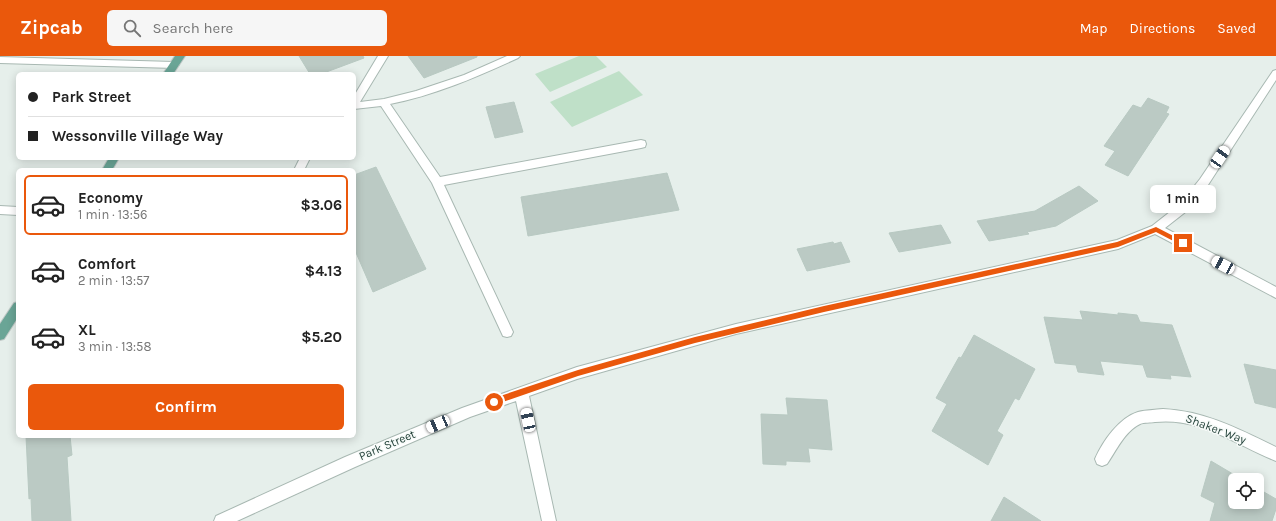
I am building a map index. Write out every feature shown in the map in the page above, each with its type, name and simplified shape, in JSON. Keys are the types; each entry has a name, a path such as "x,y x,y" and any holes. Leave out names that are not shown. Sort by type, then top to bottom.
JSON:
{"main road":[{"path":"169,72 180,56"},
{"path":"0,335 16,310"}],"street":[{"path":"356,102 383,56"},
{"path":"356,105 395,100 458,81 515,56"},
{"path":"0,60 174,65"},
{"name":"Park Street","path":"221,521 467,412 521,392 591,369 717,334 1118,244 1156,229 1184,207 1204,182 1276,72"},
{"path":"384,102 437,182 507,332"},
{"path":"437,182 641,144"},
{"path":"0,210 16,211"},
{"path":"1156,229 1276,293"},
{"path":"521,392 549,521"},
{"name":"Shaker Way","path":"1102,460 1125,428 1136,419 1155,415 1180,415 1212,424 1276,454"}],"green space":[{"path":"579,56 596,56 607,67 550,92 535,74"},
{"path":"619,71 643,95 572,127 550,102"}],"building":[{"path":"299,56 363,56 364,58 326,72 309,72"},
{"path":"408,56 477,56 477,57 424,78"},
{"path":"1148,98 1169,107 1166,113 1169,114 1128,176 1105,165 1115,151 1104,146 1133,105 1141,108"},
{"path":"514,102 523,132 495,138 486,107"},
{"path":"376,167 426,269 373,292 356,253 356,174"},
{"path":"667,173 679,210 528,236 521,197"},
{"path":"1079,186 1098,201 1056,226 1027,232 1029,234 989,241 977,221 1035,211"},
{"path":"941,225 951,243 899,252 889,233"},
{"path":"833,242 834,244 841,242 850,262 807,271 797,249"},
{"path":"1080,311 1118,315 1118,313 1137,315 1140,322 1172,325 1191,377 1170,375 1171,379 1147,377 1143,365 1100,361 1104,375 1078,372 1076,365 1055,363 1044,317 1083,320"},
{"path":"974,335 1035,369 1019,400 1015,398 997,431 1003,435 988,465 932,431 947,404 936,398 959,357 961,358"},
{"path":"1244,364 1276,370 1276,408 1255,403"},
{"path":"786,398 827,400 832,450 808,448 810,462 786,461 786,465 763,464 761,414 788,415"},
{"path":"26,438 70,438 72,455 67,457 71,521 32,521 31,498 29,499"},
{"path":"1211,461 1231,473 1228,473 1228,509 1264,509 1264,492 1276,499 1276,509 1272,521 1210,521 1215,503 1201,496"},
{"path":"1004,497 1041,521 991,521"}],"route":[{"path":"494,402 523,391 631,357 736,329 1074,255 1118,244 1156,229 1183,243"}]}
